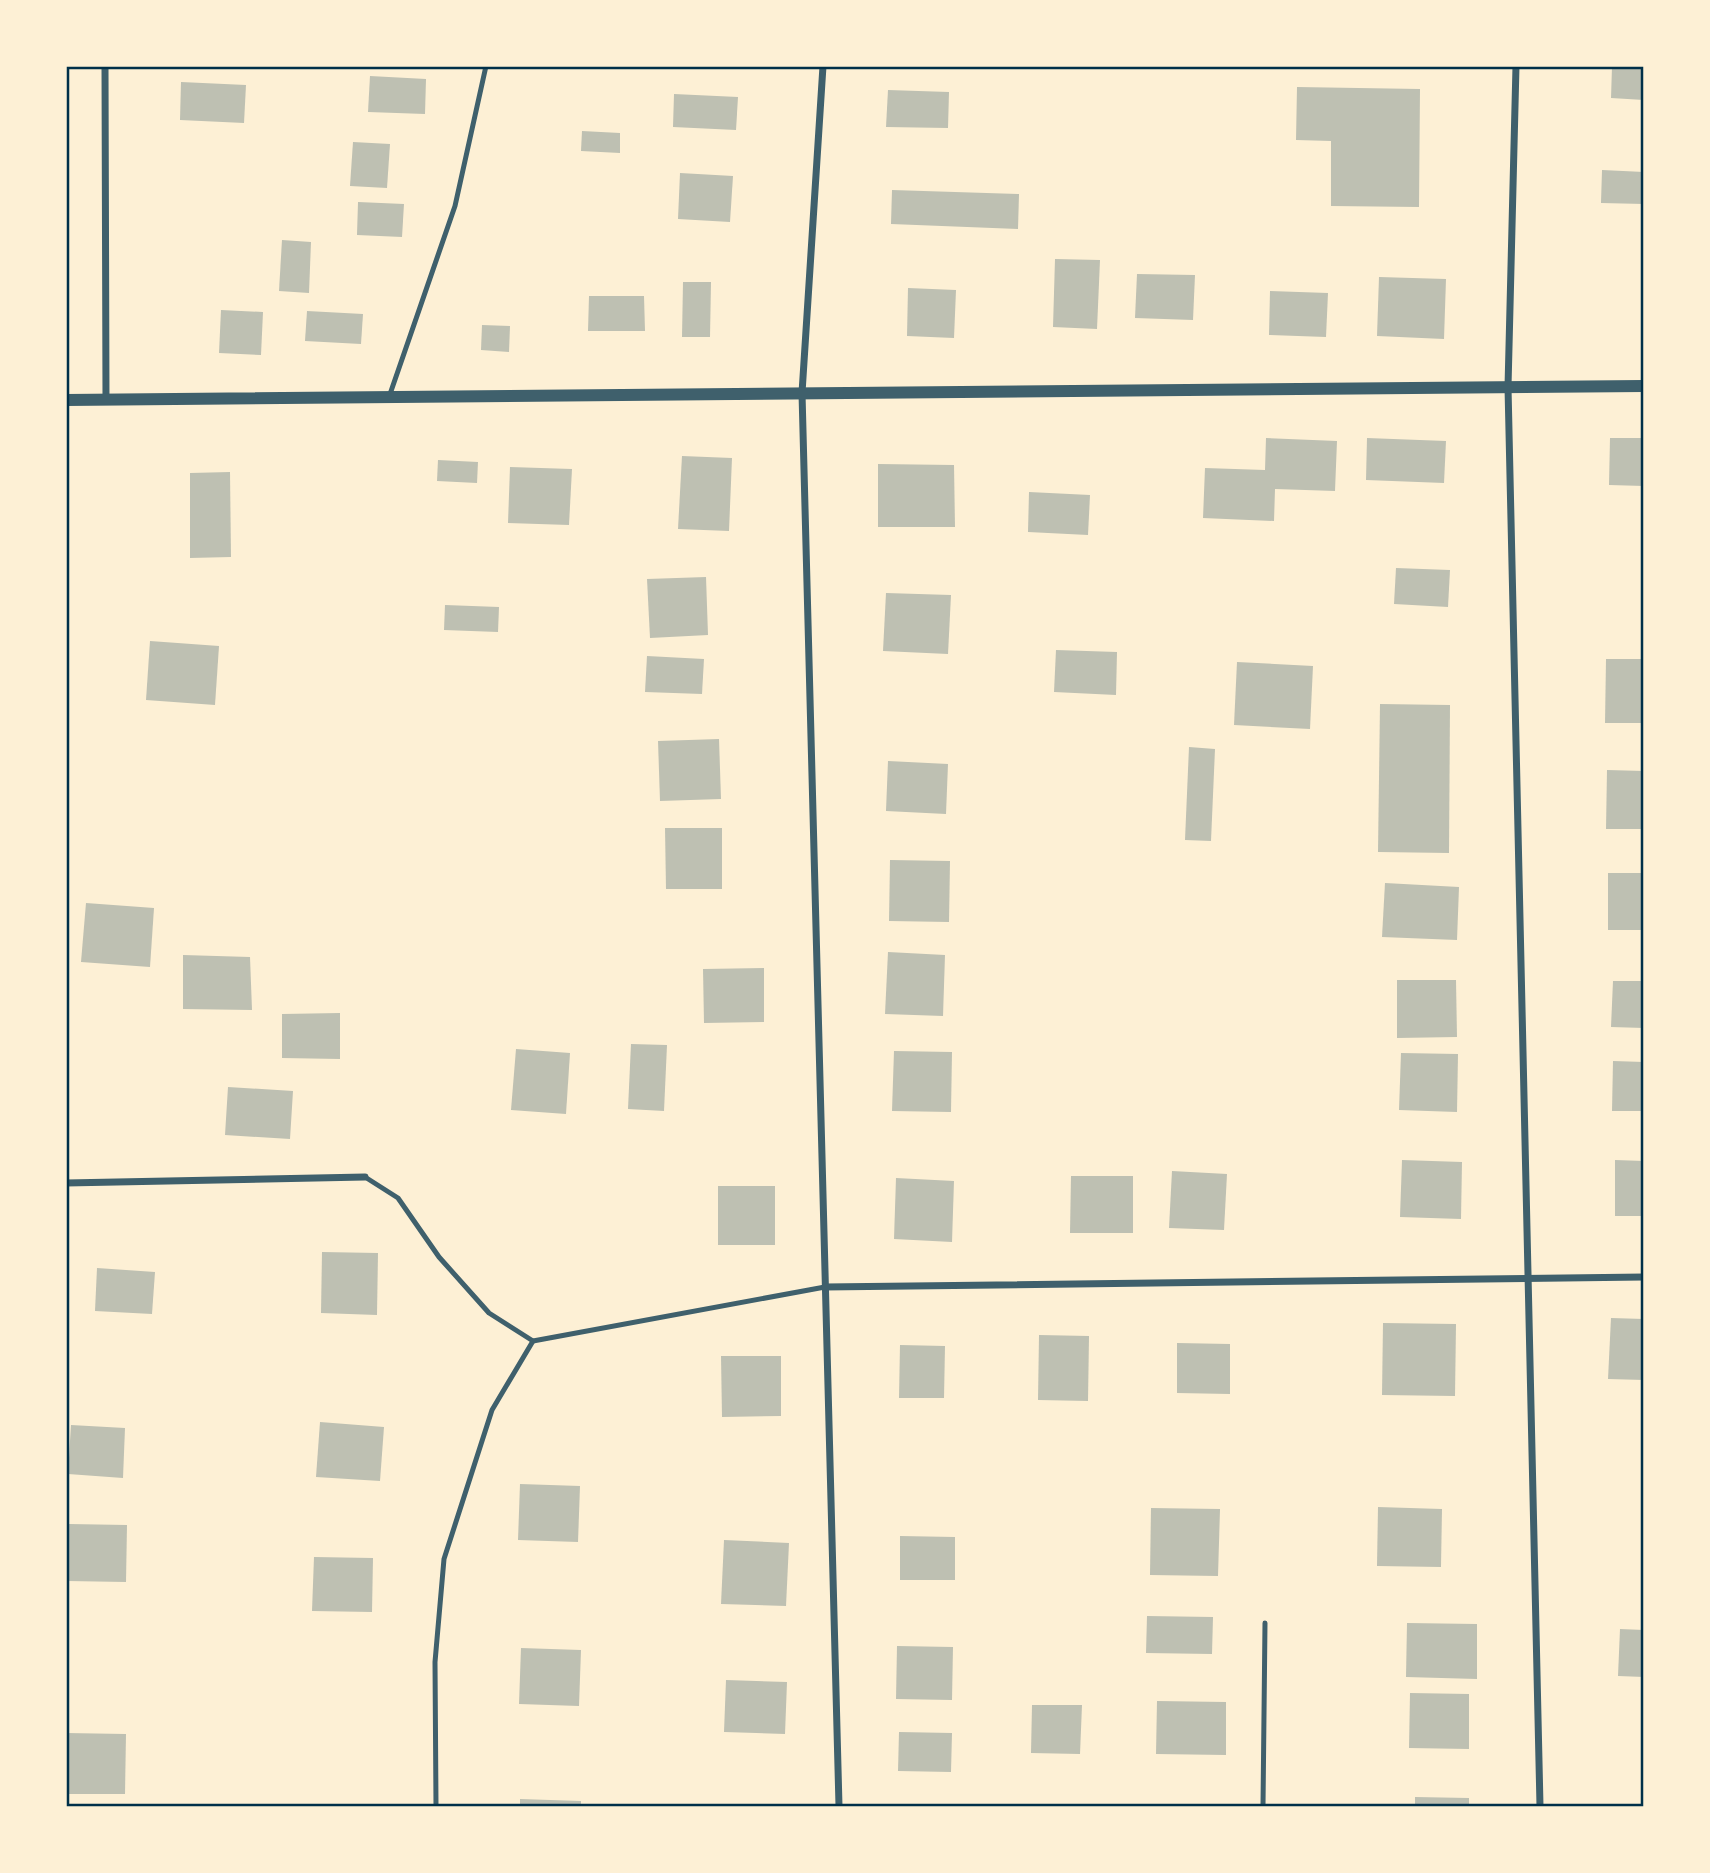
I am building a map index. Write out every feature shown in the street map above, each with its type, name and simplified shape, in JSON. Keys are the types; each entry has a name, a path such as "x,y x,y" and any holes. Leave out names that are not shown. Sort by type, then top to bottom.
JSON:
{"street":[{"path":"105,66 106,400"},
{"path":"823,66 802,393 839,1807"},
{"path":"1516,66 1508,387 1539,1807"},
{"path":"66,400 1643,386"},
{"path":"66,1183 365,1177"},
{"path":"825,1287 1643,1277"}],"lane":[{"path":"389,397 455,206 486,66"},
{"path":"365,1177 398,1198 439,1257 489,1313 533,1341 825,1287"},
{"path":"436,1807 435,1662 444,1559 492,1410 533,1341"},
{"path":"1263,1807 1265,1623"}],"building":[{"path":"1612,66 1644,66 1644,100 1611,98"},
{"path":"370,76 426,79 425,114 368,112"},
{"path":"181,82 246,85 244,123 180,120"},
{"path":"1297,87 1420,89 1419,207 1331,206 1331,141 1296,140"},
{"path":"888,90 949,92 948,128 886,127"},
{"path":"674,94 738,97 736,130 673,127"},
{"path":"582,131 620,133 620,153 581,151"},
{"path":"353,142 390,144 387,188 350,186"},
{"path":"1602,170 1644,172 1644,204 1601,203"},
{"path":"680,173 733,176 730,222 678,219"},
{"path":"892,190 1019,194 1018,229 891,224"},
{"path":"358,202 404,204 402,237 357,235"},
{"path":"282,240 311,242 309,293 279,291"},
{"path":"1055,259 1100,260 1097,329 1053,327"},
{"path":"1137,274 1195,275 1193,320 1135,318"},
{"path":"1379,277 1446,279 1444,339 1377,336"},
{"path":"683,282 711,282 710,337 682,337"},
{"path":"908,288 956,290 954,338 907,336"},
{"path":"1270,291 1328,293 1326,337 1269,335"},
{"path":"589,296 644,296 645,331 588,331"},
{"path":"221,310 263,312 261,355 219,353"},
{"path":"307,311 363,314 361,344 305,341"},
{"path":"482,325 510,326 509,352 481,350"},
{"path":"1266,438 1337,441 1335,491 1275,489 1274,521 1203,518 1205,468 1265,470"},
{"path":"1367,438 1446,441 1444,483 1366,480"},
{"path":"1610,438 1644,438 1644,486 1609,485"},
{"path":"682,456 732,458 729,531 678,529"},
{"path":"438,460 478,462 477,483 437,481"},
{"path":"878,464 954,465 955,527 878,527"},
{"path":"510,467 572,469 569,525 508,523"},
{"path":"230,472 231,557 190,558 190,473"},
{"path":"1029,492 1090,495 1088,535 1028,532"},
{"path":"1396,568 1450,570 1448,607 1394,604"},
{"path":"706,577 708,635 650,638 647,579"},
{"path":"886,593 951,595 948,654 883,651"},
{"path":"445,605 499,607 498,632 444,630"},
{"path":"150,641 219,646 215,705 146,700"},
{"path":"1056,650 1117,652 1116,695 1054,692"},
{"path":"647,656 704,659 702,694 645,692"},
{"path":"1606,659 1644,659 1644,723 1605,723"},
{"path":"1237,662 1313,666 1310,729 1234,725"},
{"path":"1380,704 1450,705 1449,853 1378,852"},
{"path":"719,739 721,799 660,801 658,741"},
{"path":"1189,747 1215,749 1211,841 1185,840"},
{"path":"888,761 948,764 946,814 886,811"},
{"path":"1607,770 1644,771 1644,829 1606,829"},
{"path":"665,828 722,828 722,889 666,889"},
{"path":"890,860 950,861 949,922 889,921"},
{"path":"1608,873 1644,873 1644,930 1608,930"},
{"path":"1385,883 1459,887 1457,940 1382,937"},
{"path":"86,903 154,908 150,967 81,962"},
{"path":"888,952 945,955 943,1016 885,1014"},
{"path":"183,955 250,957 252,1010 183,1009"},
{"path":"764,968 764,1022 704,1023 703,969"},
{"path":"1397,980 1456,980 1457,1037 1397,1038"},
{"path":"1613,981 1644,981 1644,1028 1611,1027"},
{"path":"340,1013 340,1059 282,1058 282,1014"},
{"path":"631,1044 667,1045 664,1111 628,1109"},
{"path":"516,1049 570,1053 566,1114 511,1110"},
{"path":"894,1051 952,1052 951,1112 892,1111"},
{"path":"1401,1053 1458,1054 1457,1112 1399,1110"},
{"path":"1613,1061 1644,1062 1644,1111 1612,1111"},
{"path":"228,1087 293,1091 290,1139 225,1135"},
{"path":"1402,1160 1462,1162 1461,1219 1400,1217"},
{"path":"1615,1160 1644,1161 1644,1216 1615,1216"},
{"path":"1172,1171 1227,1174 1224,1230 1169,1228"},
{"path":"1071,1176 1133,1176 1133,1233 1070,1233"},
{"path":"896,1178 954,1181 952,1242 894,1239"},
{"path":"718,1186 775,1186 775,1245 718,1245"},
{"path":"322,1252 378,1253 377,1315 321,1313"},
{"path":"97,1268 155,1272 152,1314 95,1311"},
{"path":"1611,1318 1644,1319 1644,1380 1608,1379"},
{"path":"1383,1323 1456,1324 1455,1396 1382,1395"},
{"path":"1039,1335 1089,1336 1088,1401 1038,1400"},
{"path":"1177,1343 1230,1344 1230,1394 1177,1393"},
{"path":"900,1345 945,1346 944,1398 899,1398"},
{"path":"721,1356 781,1356 781,1416 722,1417"},
{"path":"320,1422 384,1427 380,1481 316,1477"},
{"path":"71,1425 125,1428 123,1478 68,1474"},
{"path":"520,1484 580,1486 578,1542 518,1540"},
{"path":"1378,1507 1442,1509 1441,1567 1377,1566"},
{"path":"1151,1508 1220,1509 1218,1576 1150,1575"},
{"path":"69,1524 127,1525 126,1582 67,1581"},
{"path":"900,1536 955,1537 955,1580 900,1580"},
{"path":"724,1540 789,1543 786,1606 721,1604"},
{"path":"314,1557 373,1558 372,1612 312,1611"},
{"path":"1147,1616 1213,1617 1212,1654 1146,1653"},
{"path":"1407,1623 1477,1624 1477,1679 1406,1677"},
{"path":"1620,1629 1644,1630 1644,1677 1618,1676"},
{"path":"897,1646 953,1647 952,1700 896,1699"},
{"path":"521,1648 581,1650 579,1706 519,1704"},
{"path":"726,1680 787,1682 785,1734 724,1732"},
{"path":"1410,1693 1469,1694 1469,1749 1409,1748"},
{"path":"1157,1701 1226,1702 1226,1755 1156,1754"},
{"path":"1032,1705 1082,1705 1080,1754 1031,1753"},
{"path":"899,1732 952,1733 951,1772 898,1771"},
{"path":"66,1733 126,1734 125,1794 66,1794"},
{"path":"1415,1797 1469,1798 1469,1806 1415,1806"},
{"path":"520,1799 581,1801 581,1806 520,1806"}]}
